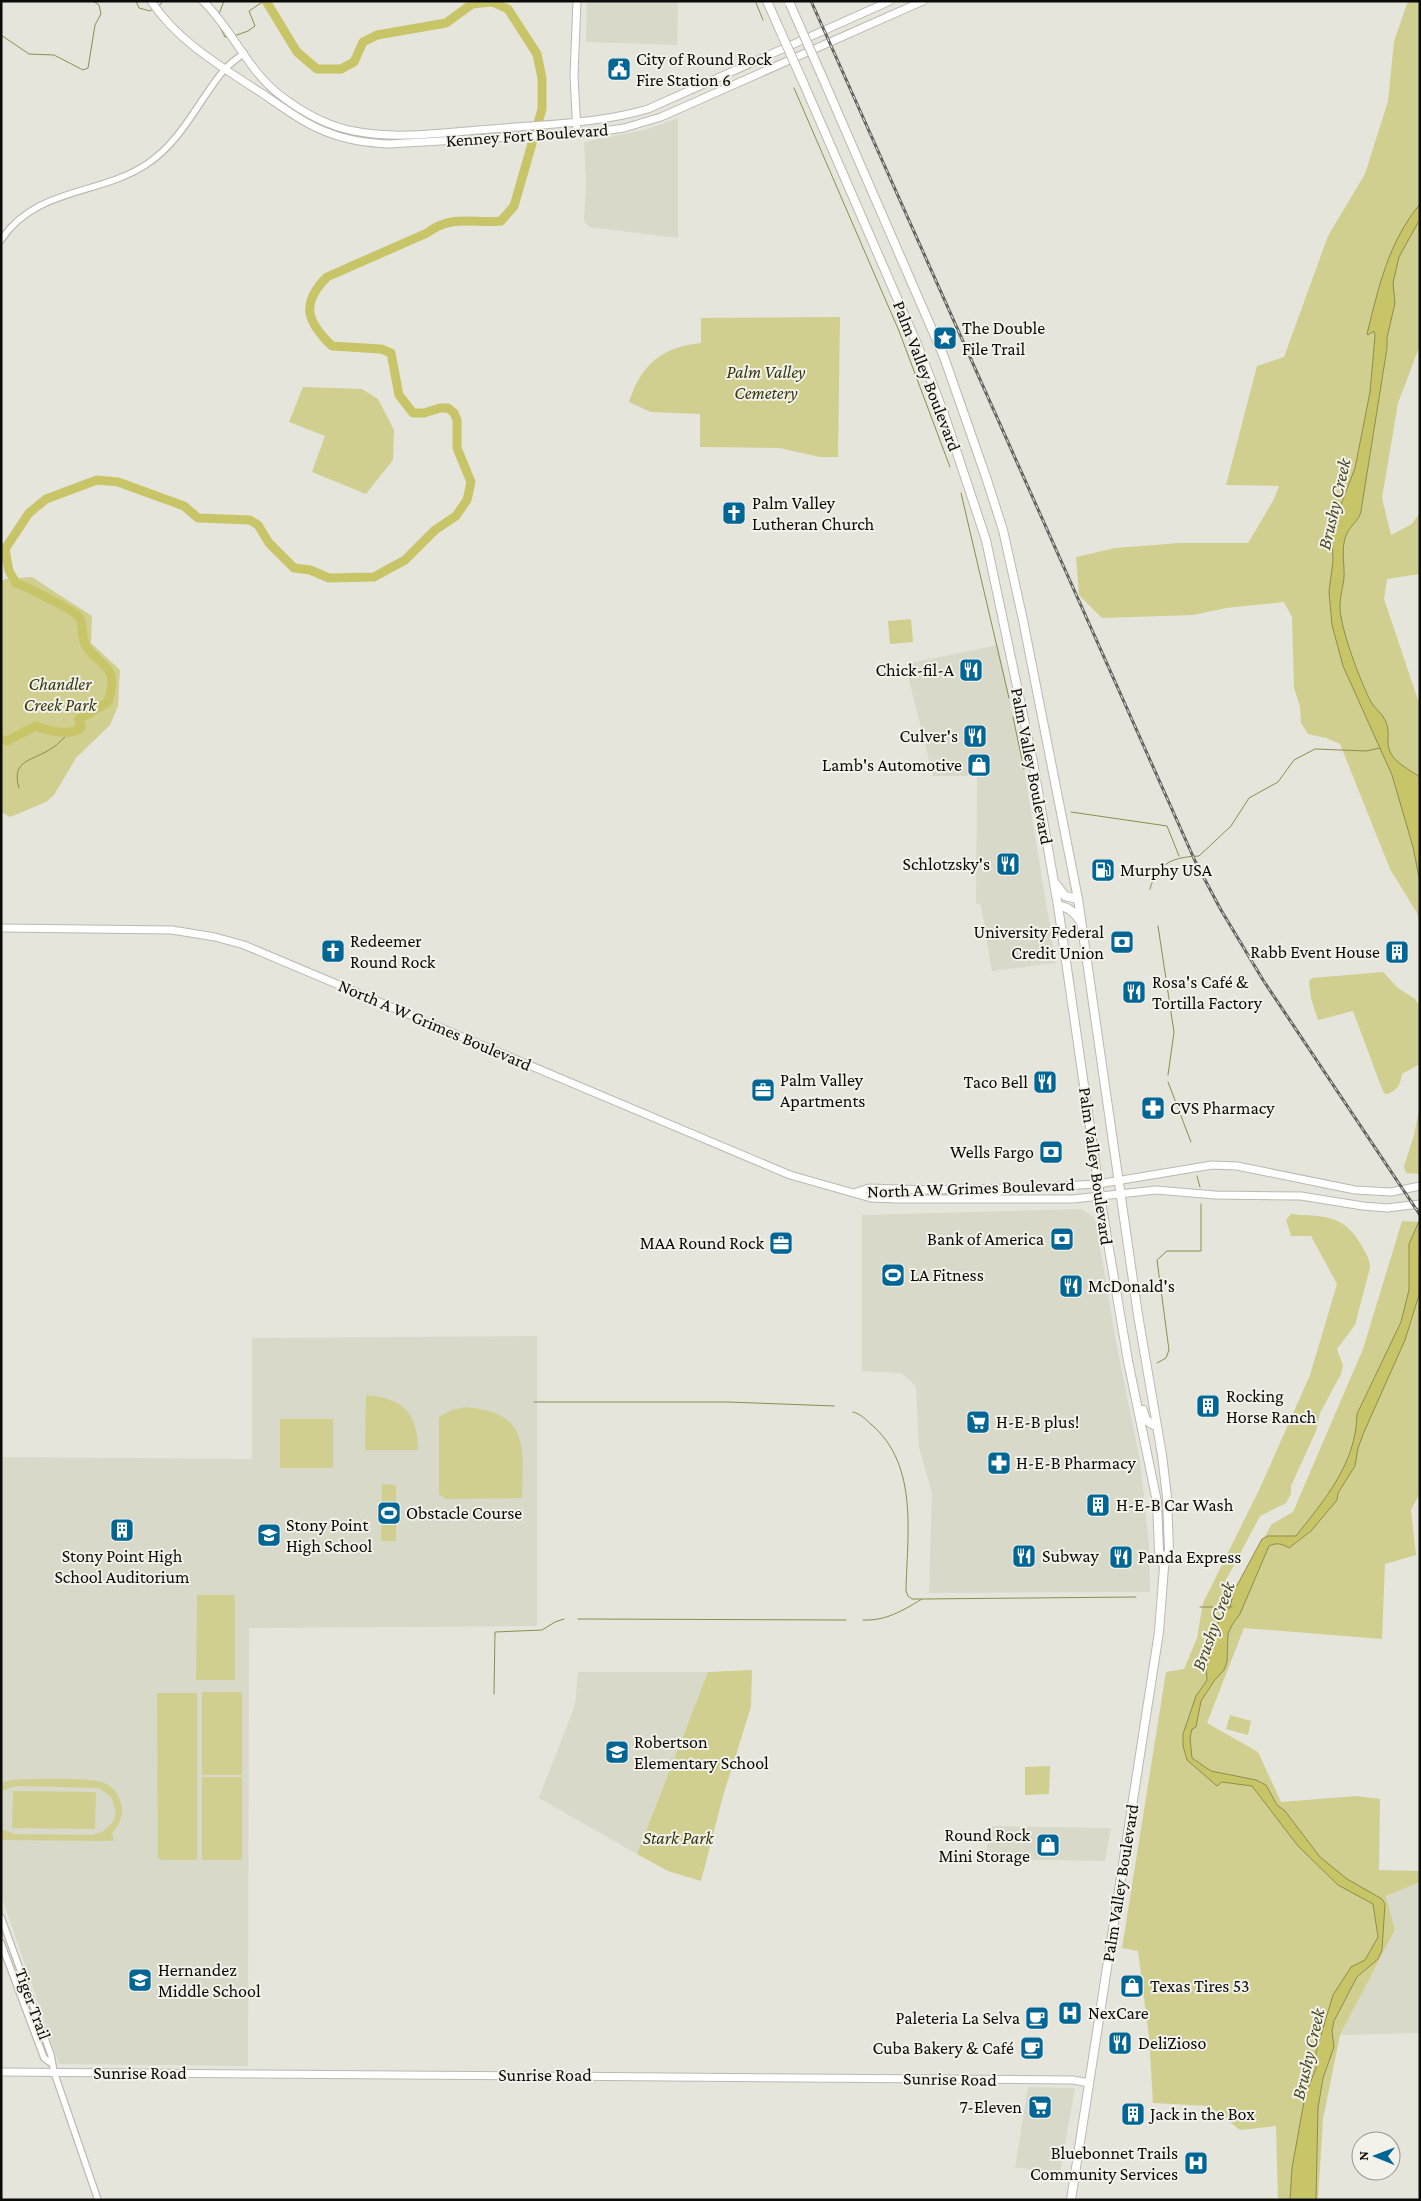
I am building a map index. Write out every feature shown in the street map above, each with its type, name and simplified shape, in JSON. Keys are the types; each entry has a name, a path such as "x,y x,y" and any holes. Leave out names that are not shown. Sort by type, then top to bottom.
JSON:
{"highway":[{"name":"Palm Valley Boulevard","path":"767,1 924,361 944,414 986,540 1033,762 1054,881 1098,1184 1128,1361 1155,1492 1159,1551 1164,1566"},
{"name":"Palm Valley Boulevard","path":"789,3 944,357 984,469 1002,530 1023,620 1078,898 1119,1182 1164,1472 1168,1550 1164,1566 1159,1632 1071,2200"},
{"path":"1054,881 1065,896 1078,898"},
{"path":"1058,906 1065,906 1070,909 1082,925"},
{"path":"1128,1361 1133,1366 1144,1418 1148,1424 1157,1426"}],"main road":[{"name":"Kenney Fort Boulevard","path":"151,1 186,41 311,125 351,140 389,144 577,133 624,128 661,117 923,1"},
{"name":"Kenney Fort Boulevard","path":"203,1 214,11 278,94 302,111 342,128 363,133 394,134 554,125 623,116 648,109 890,1"},
{"path":"577,1 574,70 577,133"},
{"name":"North A W Grimes Boulevard","path":"1,928 172,930 214,937 244,945 790,1175 871,1198 1035,1200 1156,1190 1215,1195 1296,1195 1363,1206 1388,1208 1420,1204"},
{"name":"North A W Grimes Boulevard","path":"854,1193 869,1188 929,1190 1098,1184 1212,1165 1237,1166 1355,1190 1400,1190 1420,1186"},
{"path":"941,1200 962,1195 993,1195 1002,1192 1004,1188"},
{"name":"Sunrise Road","path":"1,2072 889,2077 1073,2080 1089,2082"}],"street":[{"path":"1,240 15,224 39,205 120,177 150,162 180,133 225,69 243,51"},
{"name":"Tiger Trail","path":"1,1917 51,2055 51,2063 98,2200"},
{"name":"Tiger Trail","path":"1,1943 44,2058 51,2063"}],"shaded area":[{"path":"587,1 678,1 677,45 586,42"},
{"path":"678,118 678,238 590,227 585,223 584,142 648,129"},
{"path":"1420,204 1420,219 1399,257 1393,283 1395,303 1387,338 1361,511 1359,518 1347,533 1344,544 1344,578 1340,605 1347,640 1362,682 1371,702 1386,723 1391,754 1399,763 1420,777 1420,882 1413,847 1392,775 1343,666 1332,625 1329,592 1333,561 1332,528 1355,468 1370,392 1375,336 1374,331 1367,334 1392,250 1409,219"},
{"path":"998,645 1024,768 1056,963 992,971 981,905 976,903 977,776 933,776 905,664"},
{"path":"1081,1209 1095,1218 1117,1347 1140,1460 1149,1544 1150,1592 929,1593 932,1493 919,1447 916,1386 901,1373 862,1371 862,1215"},
{"path":"1420,1219 1419,1295 1405,1340 1358,1448 1355,1466 1338,1493 1337,1500 1311,1531 1289,1548 1279,1544 1269,1546 1240,1614 1228,1634 1227,1662 1224,1670 1201,1701 1196,1727 1192,1729 1190,1738 1192,1758 1211,1771 1256,1780 1266,1785 1277,1805 1285,1811 1320,1857 1347,1879 1382,1899 1385,1904 1382,1950 1378,1959 1357,1977 1334,2021 1332,2031 1334,2047 1323,2078 1318,2108 1316,2200 1290,2200 1292,2168 1305,2096 1316,2068 1316,2052 1333,1995 1351,1967 1365,1960 1378,1937 1373,1904 1338,1885 1298,1846 1252,1786 1222,1782 1217,1786 1187,1760 1183,1746 1183,1734 1196,1696 1207,1680 1206,1669 1218,1623 1230,1607 1234,1591 1262,1539 1268,1536 1296,1536 1328,1494 1345,1465 1355,1432 1357,1414 1401,1322 1409,1290 1409,1244"},
{"name":"Stony Point High School","path":"537,1336 537,1626 249,1628 248,2066 59,2064 1,1895 1,1457 252,1459 252,1338"},
{"name":"Robertson Elementary School","path":"578,1672 708,1672 637,1854 539,1798 575,1705"},
{"name":"Round Rock Mini Storage","path":"992,1826 1111,1828 1105,1861 984,1859"},
{"path":"1420,1882 1420,2033 1340,2035 1395,1930 1386,1896"},
{"path":"1028,2087 1075,2088 1060,2173 1015,2167"}],"green space":[{"path":"1408,1 1420,1 1420,345 1398,403 1382,498 1391,535 1412,524 1420,512 1420,574 1387,579 1384,599 1420,706 1420,926 1417,913 1390,869 1340,744 1326,738 1308,734 1301,723 1300,707 1294,688 1292,617 1284,602 1226,608 1193,615 1102,618 1079,595 1076,557 1116,548 1179,543 1248,543 1273,501 1279,486 1226,485 1257,366 1284,357 1328,236 1365,174 1388,101 1394,41"},
{"name":"Palm Valley Cemetery","path":"840,317 838,457 820,457 779,448 700,447 700,414 651,412 629,402 640,378 654,360 675,349 701,343 701,318"},
{"path":"303,387 362,389 378,399 394,430 393,460 366,494 312,472 325,436 289,422"},
{"name":"Chandler Creek Park","path":"32,577 92,616 91,643 120,670 118,706 110,725 76,758 54,795 46,802 10,817 1,812 1,582 5,579"},
{"path":"911,619 913,642 890,644 888,621"},
{"path":"1383,972 1398,988 1415,999 1420,1007 1420,1064 1402,1074 1398,1087 1387,1094 1384,1093 1381,1086 1353,1011 1318,1020 1311,998 1309,981 1312,978"},
{"path":"1420,1105 1420,1174 1406,1173 1404,1166 1414,1135"},
{"path":"1291,1214 1330,1218 1346,1226 1360,1243 1369,1261 1370,1268 1355,1325 1337,1349 1343,1365 1341,1374 1320,1413 1316,1431 1291,1486 1291,1494 1286,1503 1260,1516 1224,1584 1237,1585 1272,1524 1293,1512 1363,1349 1402,1221 1420,1222 1420,1493 1411,1510 1416,1555 1385,1564 1382,1639 1244,1628 1207,1723 1258,1752 1281,1802 1356,1796 1380,1799 1379,1870 1420,1871 1420,1882 1386,1896 1395,1930 1340,2035 1323,2119 1318,2200 1278,2200 1276,2126 1240,2130 1209,2106 1153,2103 1149,2037 1138,1951 1122,1948 1166,1672 1184,1669 1197,1638 1203,1603 1260,1488 1310,1375 1337,1284 1311,1236 1291,1236 1286,1220"},
{"path":"366,1395 390,1400 406,1410 415,1426 418,1450 365,1450"},
{"path":"466,1407 487,1410 502,1416 512,1425 518,1435 522,1448 522,1498 446,1499 439,1494 439,1417 452,1410"},
{"path":"280,1419 333,1419 333,1468 280,1468"},
{"name":"Obstacle Course","path":"382,1484 396,1485 396,1541 381,1541"},
{"path":"197,1595 235,1595 235,1680 196,1680"},
{"name":"Stark Park","path":"752,1670 751,1707 723,1796 701,1881 668,1871 637,1854 708,1672"},
{"path":"202,1692 242,1692 242,1775 202,1775"},
{"path":"157,1693 197,1693 197,1860 163,1860 158,1858"},
{"path":"1230,1715 1251,1721 1248,1735 1226,1729"},
{"path":"1050,1766 1049,1794 1025,1795 1025,1767"},
{"path":"202,1777 242,1777 242,1860 202,1860"},
{"path":"73,1779 97,1781 108,1785 116,1792 122,1807 120,1822 111,1835 113,1835 113,1841 1,1840 1,1829 15,1834 92,1835 102,1832 113,1822 116,1811 111,1797 99,1788 16,1786 1,1791 1,1783 11,1780"},
{"path":"13,1791 96,1792 95,1829 12,1828"}],"waterway":[{"path":"1,35 29,54 54,55 83,70 88,68 95,25 101,14 99,5 93,1"},
{"path":"136,1 139,8 150,11 153,9"},
{"path":"159,6 163,1"},
{"path":"219,14 224,1"},
{"path":"234,36 248,31 255,26 249,11 264,1"},
{"path":"1,739 7,741 36,726 59,732 71,732 81,728 79,719 108,702 111,689 112,680 110,673 107,667 85,644 79,617 60,604 16,583 9,571 5,549 29,513 46,499 97,480 118,482 184,506 198,518 250,520 258,525 269,543 294,568 310,570 329,578 374,577 405,560 435,530 456,516 467,500 471,482 457,448 457,420 454,413 448,408 440,408 424,413 413,413 399,395 391,353 381,349 332,346 312,321 310,304 318,287 327,277 427,233 436,227 463,221 501,221 514,206 542,109 542,78 537,54 508,9 492,2 472,4 446,23 377,35 363,42 354,62 341,69 317,69 297,52 266,1"},
{"path":"756,3 763,20"},
{"path":"218,23 225,37 228,37"},
{"path":"794,88 899,331 950,467"},
{"path":"961,493 1009,698"},
{"path":"1013,717 1024,769"},
{"path":"19,788 17,778 21,766 55,746 70,732"},
{"path":"1150,889 1153,880 1162,867 1175,860 1199,856 1231,826 1249,798 1278,782 1294,760 1315,749 1366,751 1380,748"},
{"path":"1071,812 1167,826 1179,856"},
{"path":"1158,926 1174,1032 1168,1075"},
{"path":"1168,1082 1191,1142"},
{"path":"1197,1176 1200,1187"},
{"path":"1157,1363 1166,1358 1169,1350 1157,1260 1167,1251 1201,1251 1201,1204"},
{"path":"534,1402 728,1402 834,1406"},
{"path":"853,1412 872,1425 887,1442 897,1460 904,1481 907,1502 906,1591 912,1599 921,1599"},
{"path":"863,1620 887,1617 922,1599 1136,1597"},
{"name":"Brushy Creek","path":"1200,1607 1232,1607"},
{"path":"494,1694 495,1632 542,1630 564,1619"},
{"path":"578,1619 846,1620"}],"railway":[{"path":"811,1 1196,863 1221,910 1263,980 1420,1215"}],"place":[{"name":"City of Round Rock Fire Station 6","path":"619,69"},
{"name":"The Double File Trail","path":"945,338"},
{"name":"Palm Valley Lutheran Church","path":"734,513"},
{"name":"Chick-fil-A","path":"971,670"},
{"name":"Culver's","path":"975,736"},
{"name":"Lamb's Automotive","path":"979,765"},
{"name":"Schlotzsky's","path":"1008,864"},
{"name":"Murphy USA","path":"1103,870"},
{"name":"University Federal Credit Union","path":"1122,942"},
{"name":"Redeemer Round Rock","path":"333,951"},
{"name":"Rabb Event House","path":"1397,952"},
{"name":"Rosa's Café & Tortilla Factory","path":"1134,992"},
{"name":"Taco Bell","path":"1045,1082"},
{"name":"Palm Valley Apartments","path":"763,1090"},
{"name":"CVS Pharmacy","path":"1153,1108"},
{"name":"Wells Fargo","path":"1051,1152"},
{"name":"Bank of America","path":"1062,1239"},
{"name":"MAA Round Rock","path":"781,1243"},
{"name":"LA Fitness","path":"893,1275"},
{"name":"McDonald's","path":"1071,1286"},
{"name":"Rocking Horse Ranch","path":"1208,1406"},
{"name":"H-E-B plus!","path":"978,1422"},
{"name":"H-E-B Pharmacy","path":"999,1463"},
{"name":"H-E-B Car Wash","path":"1098,1505"},
{"name":"Obstacle Course","path":"389,1513"},
{"name":"Stony Point High School Auditorium","path":"122,1530"},
{"name":"Stony Point High School","path":"269,1535"},
{"name":"Subway","path":"1024,1556"},
{"name":"Panda Express","path":"1121,1557"},
{"name":"Robertson Elementary School","path":"617,1752"},
{"name":"Round Rock Mini Storage","path":"1048,1845"},
{"name":"Hernandez Middle School","path":"140,1980"},
{"name":"Texas Tires 53","path":"1132,1986"},
{"name":"NexCare","path":"1070,2013"},
{"name":"Paleteria La Selva","path":"1037,2018"},
{"name":"DeliZioso","path":"1120,2043"},
{"name":"Cuba Bakery & Café","path":"1032,2048"},
{"name":"7-Eleven","path":"1040,2107"},
{"name":"Jack in the Box","path":"1133,2114"},
{"name":"Bluebonnet Trails Community Services","path":"1196,2163"}]}
